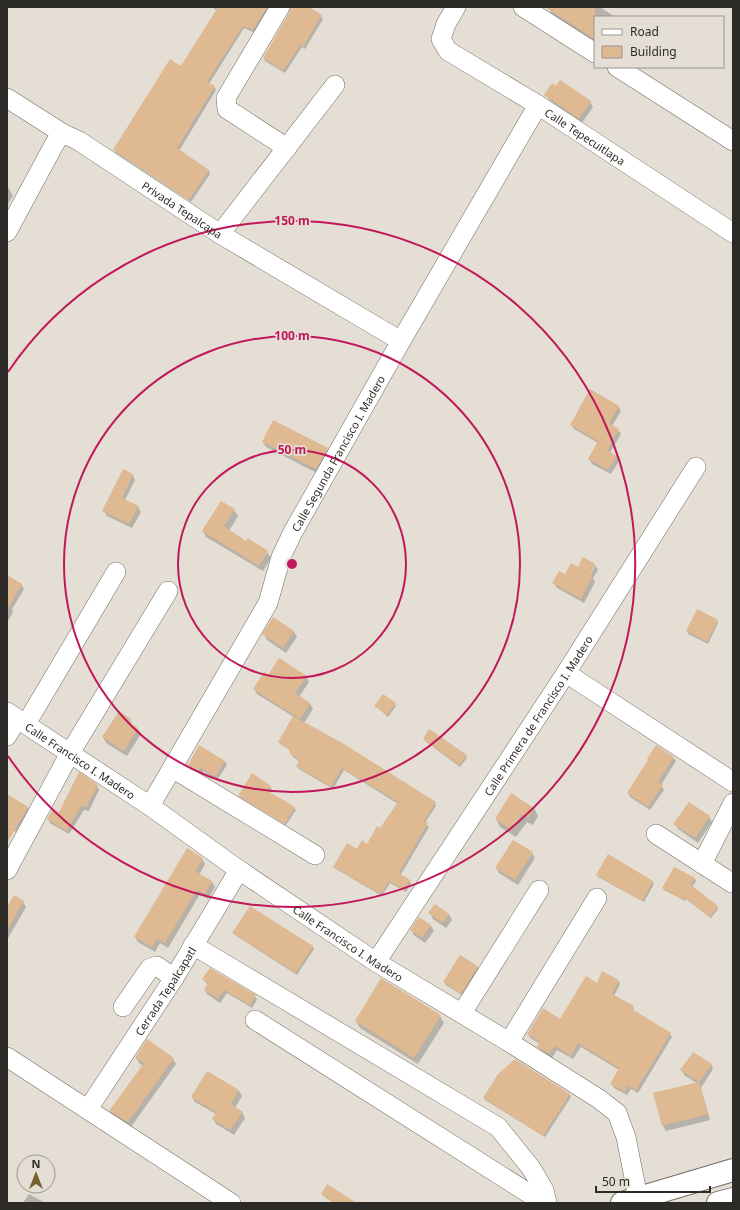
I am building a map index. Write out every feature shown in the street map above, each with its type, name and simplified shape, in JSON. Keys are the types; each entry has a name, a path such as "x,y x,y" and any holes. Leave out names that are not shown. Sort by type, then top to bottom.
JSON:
{"main road":[{"path":"633,1201 733,1170"},
{"path":"718,1203 733,1199"}],"street":[{"path":"280,7 226,98 226,103 227,108 287,148"},
{"name":"Calle Tepecuitlapa","path":"456,7 446,24 441,39 448,51 538,105 733,233"},
{"path":"523,7 594,52"},
{"path":"619,68 733,141"},
{"path":"220,234 335,85"},
{"name":"Privada Tepalcapa","path":"7,98 62,133 79,141 220,234 401,341"},
{"name":"Calle Segunda Francisco I. Madero","path":"150,806 268,603 281,557 293,532 401,341 538,105"},
{"path":"7,232 55,143 62,133"},
{"name":"Calle Primera de Francisco I. Madero","path":"376,962 566,673 696,467"},
{"path":"7,736 116,572"},
{"path":"7,870 70,753 168,591"},
{"path":"566,673 733,782"},
{"name":"Calle Francisco I. Madero","path":"17,719 150,806 239,870 376,962 510,1042 599,1099 617,1114 626,1137 633,1201"},
{"path":"172,768 316,855"},
{"path":"702,864 733,803"},
{"path":"656,834 732,883"},
{"name":"Cerrada Tepalcapatl","path":"88,1109 174,978 239,870"},
{"path":"462,1013 539,890"},
{"path":"510,1042 597,898"},
{"path":"193,945 498,1127 538,1179 544,1190 547,1203"},
{"path":"123,1007 150,968 157,966 174,978"},
{"path":"255,1020 544,1203"},
{"path":"7,1057 231,1203"}],"building":[{"path":"218,7 267,7 253,30 243,26 207,82 215,86 177,148 209,170 189,200 113,150 170,59 181,66"},
{"path":"291,7 309,7 322,15 303,47 300,45 283,71 263,58"},
{"path":"545,7 595,7 594,39"},
{"path":"560,80 591,101 579,119 544,95 552,83 556,86"},
{"path":"590,389 619,406 609,423 619,429 607,450 617,456 608,470 588,459 598,441 570,425"},
{"path":"273,420 328,448 316,469 262,442"},
{"path":"123,469 133,474 122,498 139,506 129,524 102,511"},
{"path":"221,501 235,509 224,526 246,541 248,538 268,551 259,566 202,531"},
{"path":"583,557 595,564 590,574 593,576 581,599 552,583 559,571 565,574 571,563 578,567"},
{"path":"7,575 22,584 7,610"},
{"path":"697,609 718,620 707,642 686,631"},
{"path":"273,617 294,631 283,648 262,634"},
{"path":"279,658 307,676 295,693 310,703 300,719 253,689 264,672 268,675"},
{"path":"383,694 396,703 387,715 374,706"},
{"path":"119,711 131,719 129,722 138,728 124,751 102,737"},
{"path":"293,716 344,744 436,802 424,821 428,823 399,873 410,880 404,890 389,881 381,894 333,867 347,843 357,849 362,840 367,844 377,826 380,828 398,802 342,768 331,787 296,766 300,760 291,755 288,748 278,742"},
{"path":"429,729 467,755 459,765 423,739"},
{"path":"199,745 225,761 215,777 201,768 199,771 188,765"},
{"path":"656,745 674,757 658,782 663,785 648,807 627,793"},
{"path":"79,772 98,785 86,807 81,806 67,831 47,819 53,809 59,812"},
{"path":"252,773 271,786 268,791 295,807 285,824 238,796"},
{"path":"511,793 534,808 528,818 522,814 512,830 495,819"},
{"path":"7,794 28,807 7,843"},
{"path":"689,802 710,816 695,838 673,824"},
{"path":"513,840 533,852 515,880 495,868"},
{"path":"187,848 203,858 195,871 212,881 205,894 197,890 165,943 157,939 152,947 134,937"},
{"path":"608,854 653,881 642,901 596,875"},
{"path":"674,867 695,878 691,885 718,906 709,917 685,897 683,900 662,888"},
{"path":"14,895 24,901 7,930 7,907"},
{"path":"435,904 449,914 443,923 428,913"},
{"path":"250,906 313,946 296,973 232,933"},
{"path":"419,917 431,925 422,938 410,930"},
{"path":"460,955 478,966 461,994 443,982"},
{"path":"210,968 256,995 250,1005 224,990 218,999 204,990 208,983 202,979"},
{"path":"602,971 619,980 612,994 634,1006 632,1009 671,1033 636,1090 628,1086 625,1092 610,1084 619,1068 578,1043 571,1056 555,1046 549,1054 537,1047 540,1042 527,1034 543,1008 560,1019 586,976 597,983"},
{"path":"381,978 441,1015 414,1058 355,1021"},
{"path":"147,1039 174,1058 128,1122 109,1111 144,1063 135,1058"},
{"path":"693,1052 712,1064 699,1082 680,1070"},
{"path":"515,1059 570,1094 543,1136 483,1098 498,1074"},
{"path":"207,1071 239,1090 231,1104 243,1112 230,1130 212,1119 216,1112 191,1097"},
{"path":"699,1082 708,1114 662,1126 653,1093"},
{"path":"327,1184 357,1203 335,1203 321,1194"}]}
